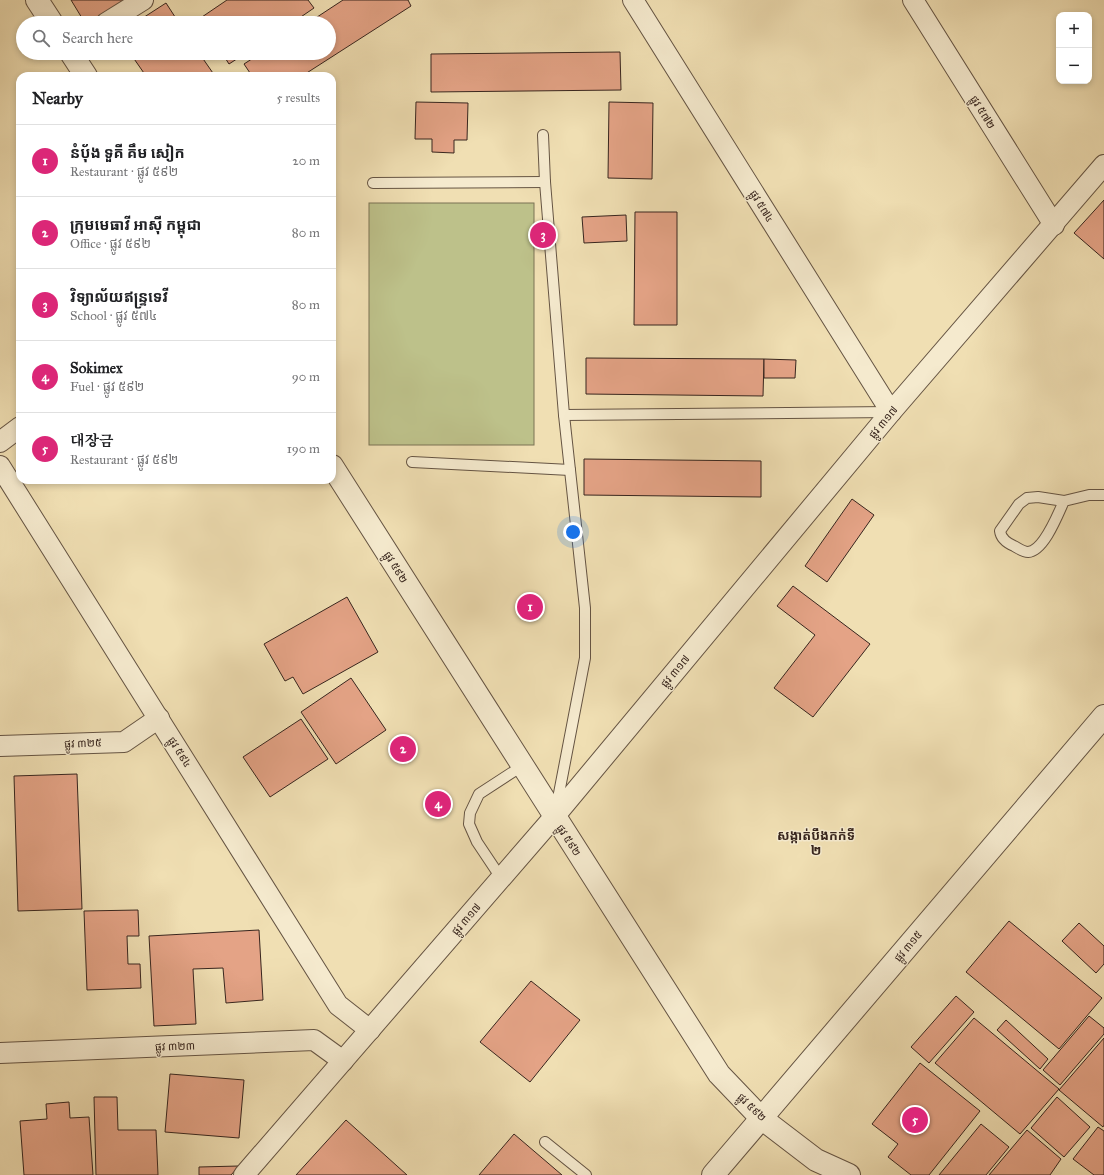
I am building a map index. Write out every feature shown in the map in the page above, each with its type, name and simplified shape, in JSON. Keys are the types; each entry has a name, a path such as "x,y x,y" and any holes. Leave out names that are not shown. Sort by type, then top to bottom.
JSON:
{"street":[{"path":"37,0 47,16"},
{"path":"118,16 144,0"},
{"name":"ផ្លូវ ៥៧៤","path":"632,0 891,412"},
{"name":"ផ្លូវ ៥៧២","path":"913,0 1054,224"},
{"path":"76,60 83,72"},
{"name":"ផ្លូវ ៣១៧","path":"244,1175 554,817 891,412 1104,165"},
{"path":"0,442 16,430"},
{"name":"ផ្លូវ ៥៩៤","path":"0,466 338,1005 370,1030"},
{"name":"ផ្លូវ ៥៩២","path":"336,472 719,1074 761,1118 816,1160 848,1175"},
{"name":"ផ្លូវ ៣១៥","path":"713,1175 1104,716"},
{"name":"ផ្លូវ ៣២៥","path":"0,746 124,742 159,718"},
{"name":"ផ្លូវ ៣២៣","path":"0,1053 314,1040 343,1061"}],"lane":[{"path":"544,135 545,182 564,415 585,608 585,658 554,817"},
{"path":"373,183 545,182"},
{"path":"564,415 891,412"},
{"path":"412,462 570,470"},
{"path":"1064,501 1042,544 1033,551 1026,552 1007,543 1001,537 1000,531 1018,504 1027,498 1038,497 1064,501 1088,495 1104,495"},
{"path":"501,878 477,842 469,824 470,813 479,794 522,766"},
{"path":"545,1142 586,1175"}],"green space":[{"path":"369,203 534,203 534,445 369,445"}],"building":[{"path":"71,0 138,0 111,16 81,16"},
{"path":"227,0 308,0 314,8 302,16 203,16"},
{"path":"343,0 408,0 411,6 336,54 336,16 319,16"},
{"path":"166,3 174,16 146,16"},
{"path":"620,52 621,90 431,92 431,54"},
{"path":"135,60 204,60 212,72 143,72"},
{"path":"226,60 235,60 229,64"},
{"path":"250,60 327,60 308,72 249,72 244,64"},
{"path":"416,102 468,103 467,140 454,140 454,153 432,152 432,139 415,139"},
{"path":"609,102 653,103 652,179 608,178"},
{"path":"1104,200 1104,259 1074,233"},
{"path":"635,212 677,212 677,325 634,325"},
{"path":"626,215 627,241 584,243 582,217"},
{"path":"586,358 764,359 763,396 586,394"},
{"path":"764,359 796,360 795,378 764,378"},
{"path":"584,459 761,461 761,497 584,495"},
{"path":"852,499 874,515 827,582 805,566"},
{"path":"793,586 870,644 813,717 774,688 815,635 777,606"},
{"path":"347,597 378,652 303,694 293,677 285,681 264,644"},
{"path":"351,678 386,730 336,764 301,712"},
{"path":"301,719 328,759 270,797 243,757"},
{"path":"77,774 82,909 18,911 14,776"},
{"path":"138,910 139,936 127,936 128,964 140,964 141,988 87,990 84,911"},
{"path":"1009,921 1102,998 1059,1049 966,972"},
{"path":"1079,923 1104,946 1104,964 1096,973 1062,941"},
{"path":"259,930 263,1000 226,1003 223,968 193,969 196,1024 154,1026 149,936"},
{"path":"531,981 580,1020 530,1082 480,1042"},
{"path":"956,996 974,1012 929,1063 911,1047"},
{"path":"1089,1016 1104,1028 1104,1034 1060,1085 1043,1070"},
{"path":"974,1018 1059,1089 1020,1134 935,1063"},
{"path":"1006,1020 1048,1059 1040,1069 997,1030"},
{"path":"1104,1038 1104,1125 1103,1127 1059,1090"},
{"path":"920,1063 980,1111 929,1175 911,1175 888,1157 898,1144 872,1124"},
{"path":"170,1074 244,1080 239,1138 165,1132"},
{"path":"94,1097 117,1097 118,1130 156,1130 158,1175 96,1175"},
{"path":"1057,1097 1090,1127 1064,1157 1031,1128"},
{"path":"69,1102 70,1118 89,1117 93,1175 24,1175 20,1121 47,1119 46,1104"},
{"path":"346,1120 407,1175 296,1175"},
{"path":"981,1124 1009,1147 986,1175 939,1175"},
{"path":"1098,1127 1104,1131 1104,1175 1094,1175 1073,1159"},
{"path":"1027,1130 1061,1159 1050,1175 989,1175"},
{"path":"514,1134 562,1175 479,1175"},
{"path":"239,1166 231,1175 199,1175 199,1167"}],"place":[{"name":"វិទ្យាល័យឥន្រ្ទទេវី","path":"543,235"},
{"name":"នំប៉័ង ទួគី គឹម សៀក","path":"530,607"},
{"name":"ក្រុមមេធាវី អាស៊ី កម្ពុជា","path":"403,749"},
{"name":"Sokimex","path":"438,804"},
{"name":"대장금","path":"915,1120"}],"district":[{"name":"សង្កាត់បឹងកក់ទី ២","path":"816,842"}]}
